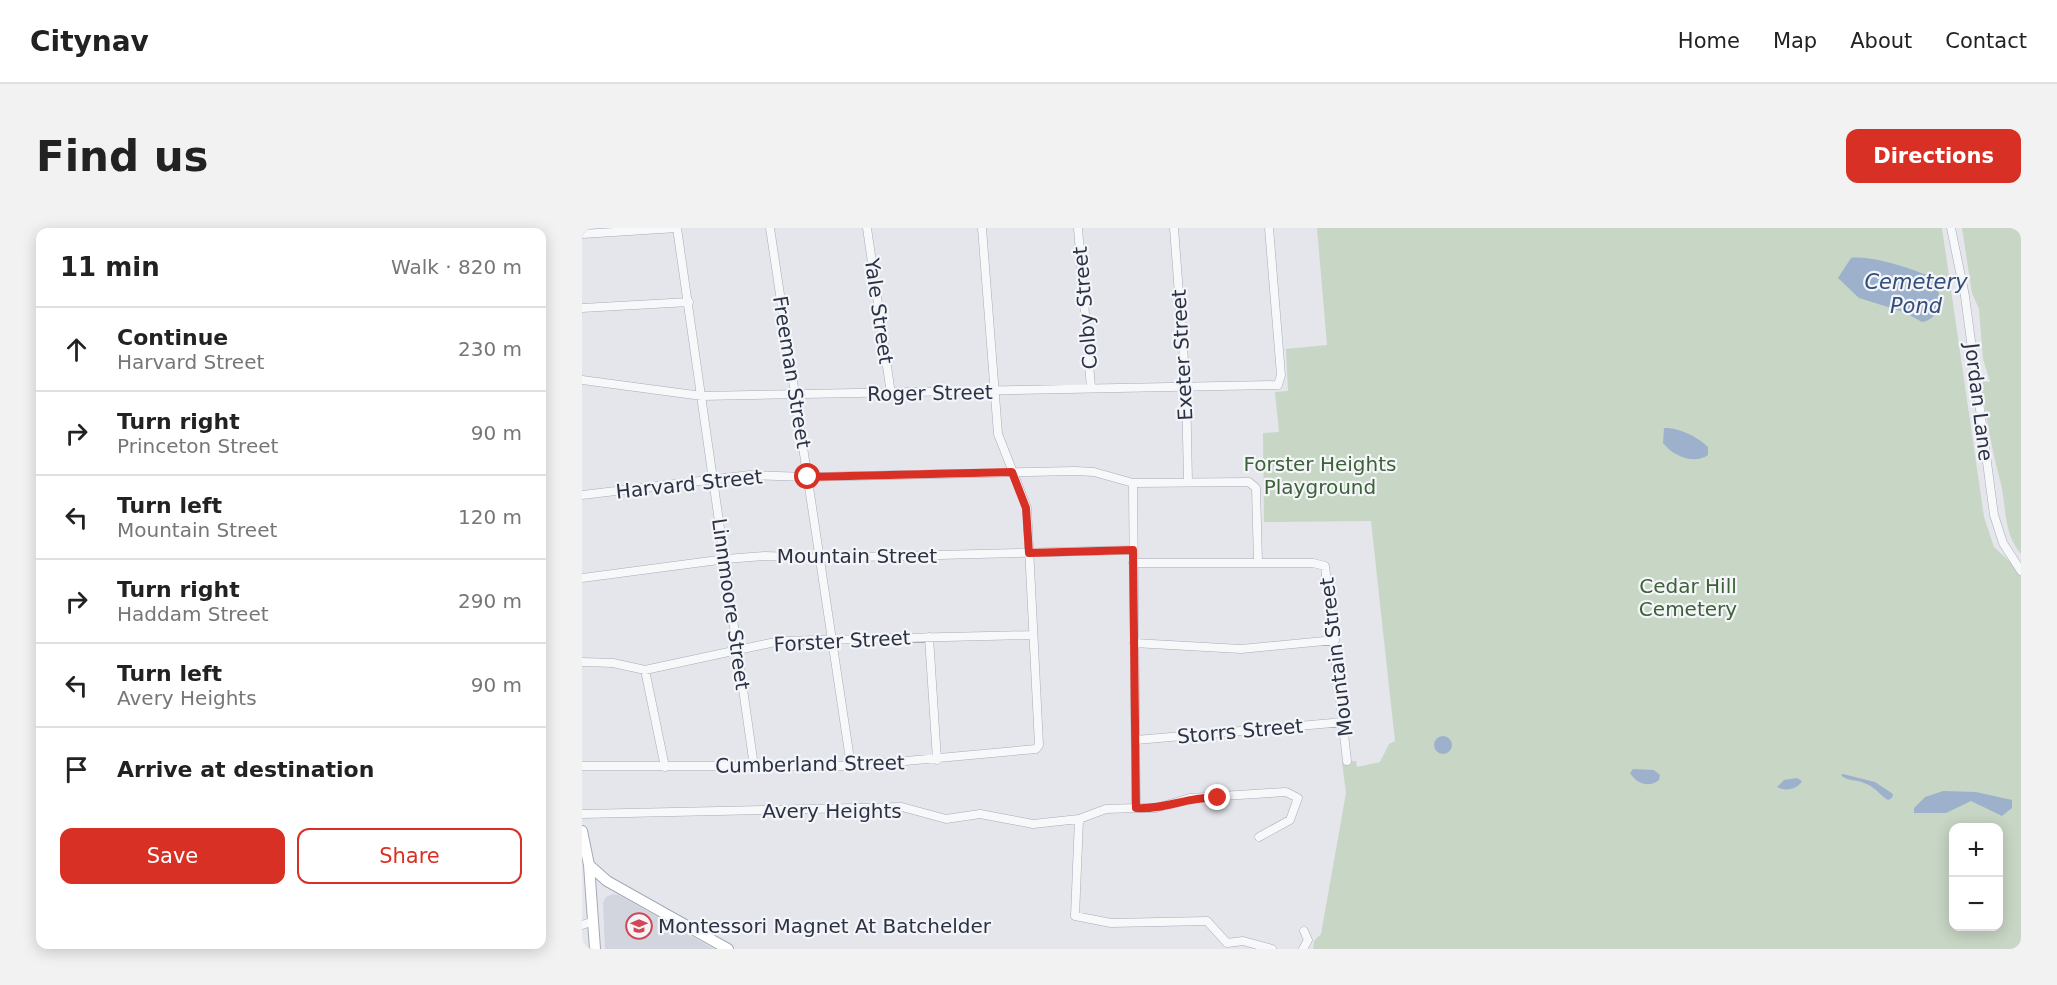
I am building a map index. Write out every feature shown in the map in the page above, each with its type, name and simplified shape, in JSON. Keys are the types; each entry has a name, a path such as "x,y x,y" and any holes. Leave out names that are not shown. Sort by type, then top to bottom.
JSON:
{"main road":[{"path":"582,831 596,949"},
{"path":"584,862 607,881 728,949"}],"street":[{"path":"582,234 677,228"},
{"name":"Linnmoore Street","path":"677,228 715,480 754,766"},
{"name":"Freeman Street","path":"770,228 851,766"},
{"name":"Yale Street","path":"867,228 891,394"},
{"path":"982,228 998,434 1026,508 1034,635"},
{"name":"Colby Street","path":"1078,228 1091,388"},
{"name":"Exeter Street","path":"1174,228 1186,387 1188,482"},
{"name":"Roger Street","path":"582,380 702,396 1278,385 1281,375 1269,228"},
{"name":"Jordan Lane","path":"1951,228 1965,296 1994,510 2002,541 2021,571"},
{"path":"582,308 689,302"},
{"name":"Harvard Street","path":"582,495 750,475 808,477 1094,472 1133,483 1249,482 1255,485 1258,562"},
{"path":"1133,483 1136,808"},
{"name":"Mountain Street","path":"582,578 726,559 1133,550"},
{"name":"Mountain Street","path":"1133,563 1258,562 1312,563 1325,566 1347,761"},
{"name":"Forster Street","path":"582,662 613,663 645,669 780,641 1034,635"},
{"name":"Cumberland Street","path":"582,766 851,766 937,760 1036,749 1039,745 1034,635"},
{"path":"929,637 937,760"},
{"path":"1134,643 1241,649 1335,640"},
{"path":"645,669 665,767"},
{"name":"Storrs Street","path":"1136,740 1344,722"},
{"name":"Avery Heights","path":"582,814 902,807 946,819 980,814 1033,824 1079,819 1106,809 1156,808 1190,798 1286,792 1298,798 1290,820 1260,837"},
{"path":"1079,819 1075,916 1111,923 1207,921 1227,943 1243,941 1272,949"},
{"path":"582,925 594,921"},
{"path":"1303,949 1308,940 1304,931"}],"shaded area":[{"name":"Montessori Magnet At Batchelder","path":"613,894 619,895 714,949 605,949 603,903 606,897"}],"green space":[{"name":"Cedar Hill Cemetery","path":"1317,228 1942,228 1984,517 1994,547 2021,572 2021,949 1313,949 1314,941 1321,934 1346,793 1342,762 1356,761 1357,767 1380,762 1389,744 1395,741 1371,521 1264,522 1263,433 1279,432 1275,392 1288,391 1286,349 1327,345"},
{"path":"1962,228 2021,228 2021,554 2015,546 2008,527 1989,433 1982,390 1983,381 1990,382 1983,359 1979,309 1972,293"}],"water":[{"name":"Cemetery Pond","path":"1851,258 1880,261 1931,277 1938,289 1938,310 1922,322 1904,312 1859,298 1838,278"},
{"path":"1664,428 1688,433 1708,447 1708,455 1690,459 1672,452 1663,443"},
{"path":"1439,736 1447,736 1452,741 1450,752 1439,754 1434,749 1434,741"},
{"path":"1633,769 1654,770 1660,775 1659,780 1651,784 1640,782 1630,773"},
{"path":"1841,775 1875,782 1893,794 1892,798 1888,800 1871,786 1846,779"},
{"path":"1797,778 1802,781 1794,788 1777,787 1784,780"},
{"path":"1943,791 1976,792 2012,800 2012,808 2002,816 1971,801 1946,813 1914,813 1914,808 1925,797"}],"place":[{"name":"Montessori Magnet At Batchelder","path":"639,926"}],"route":[{"path":"808,477 1012,472 1023,495 1026,508 1029,553 1133,550 1136,808 1156,808 1190,798 1218,798"}],"park label":[{"name":"Forster Heights Playground","path":"1320,476"}]}
